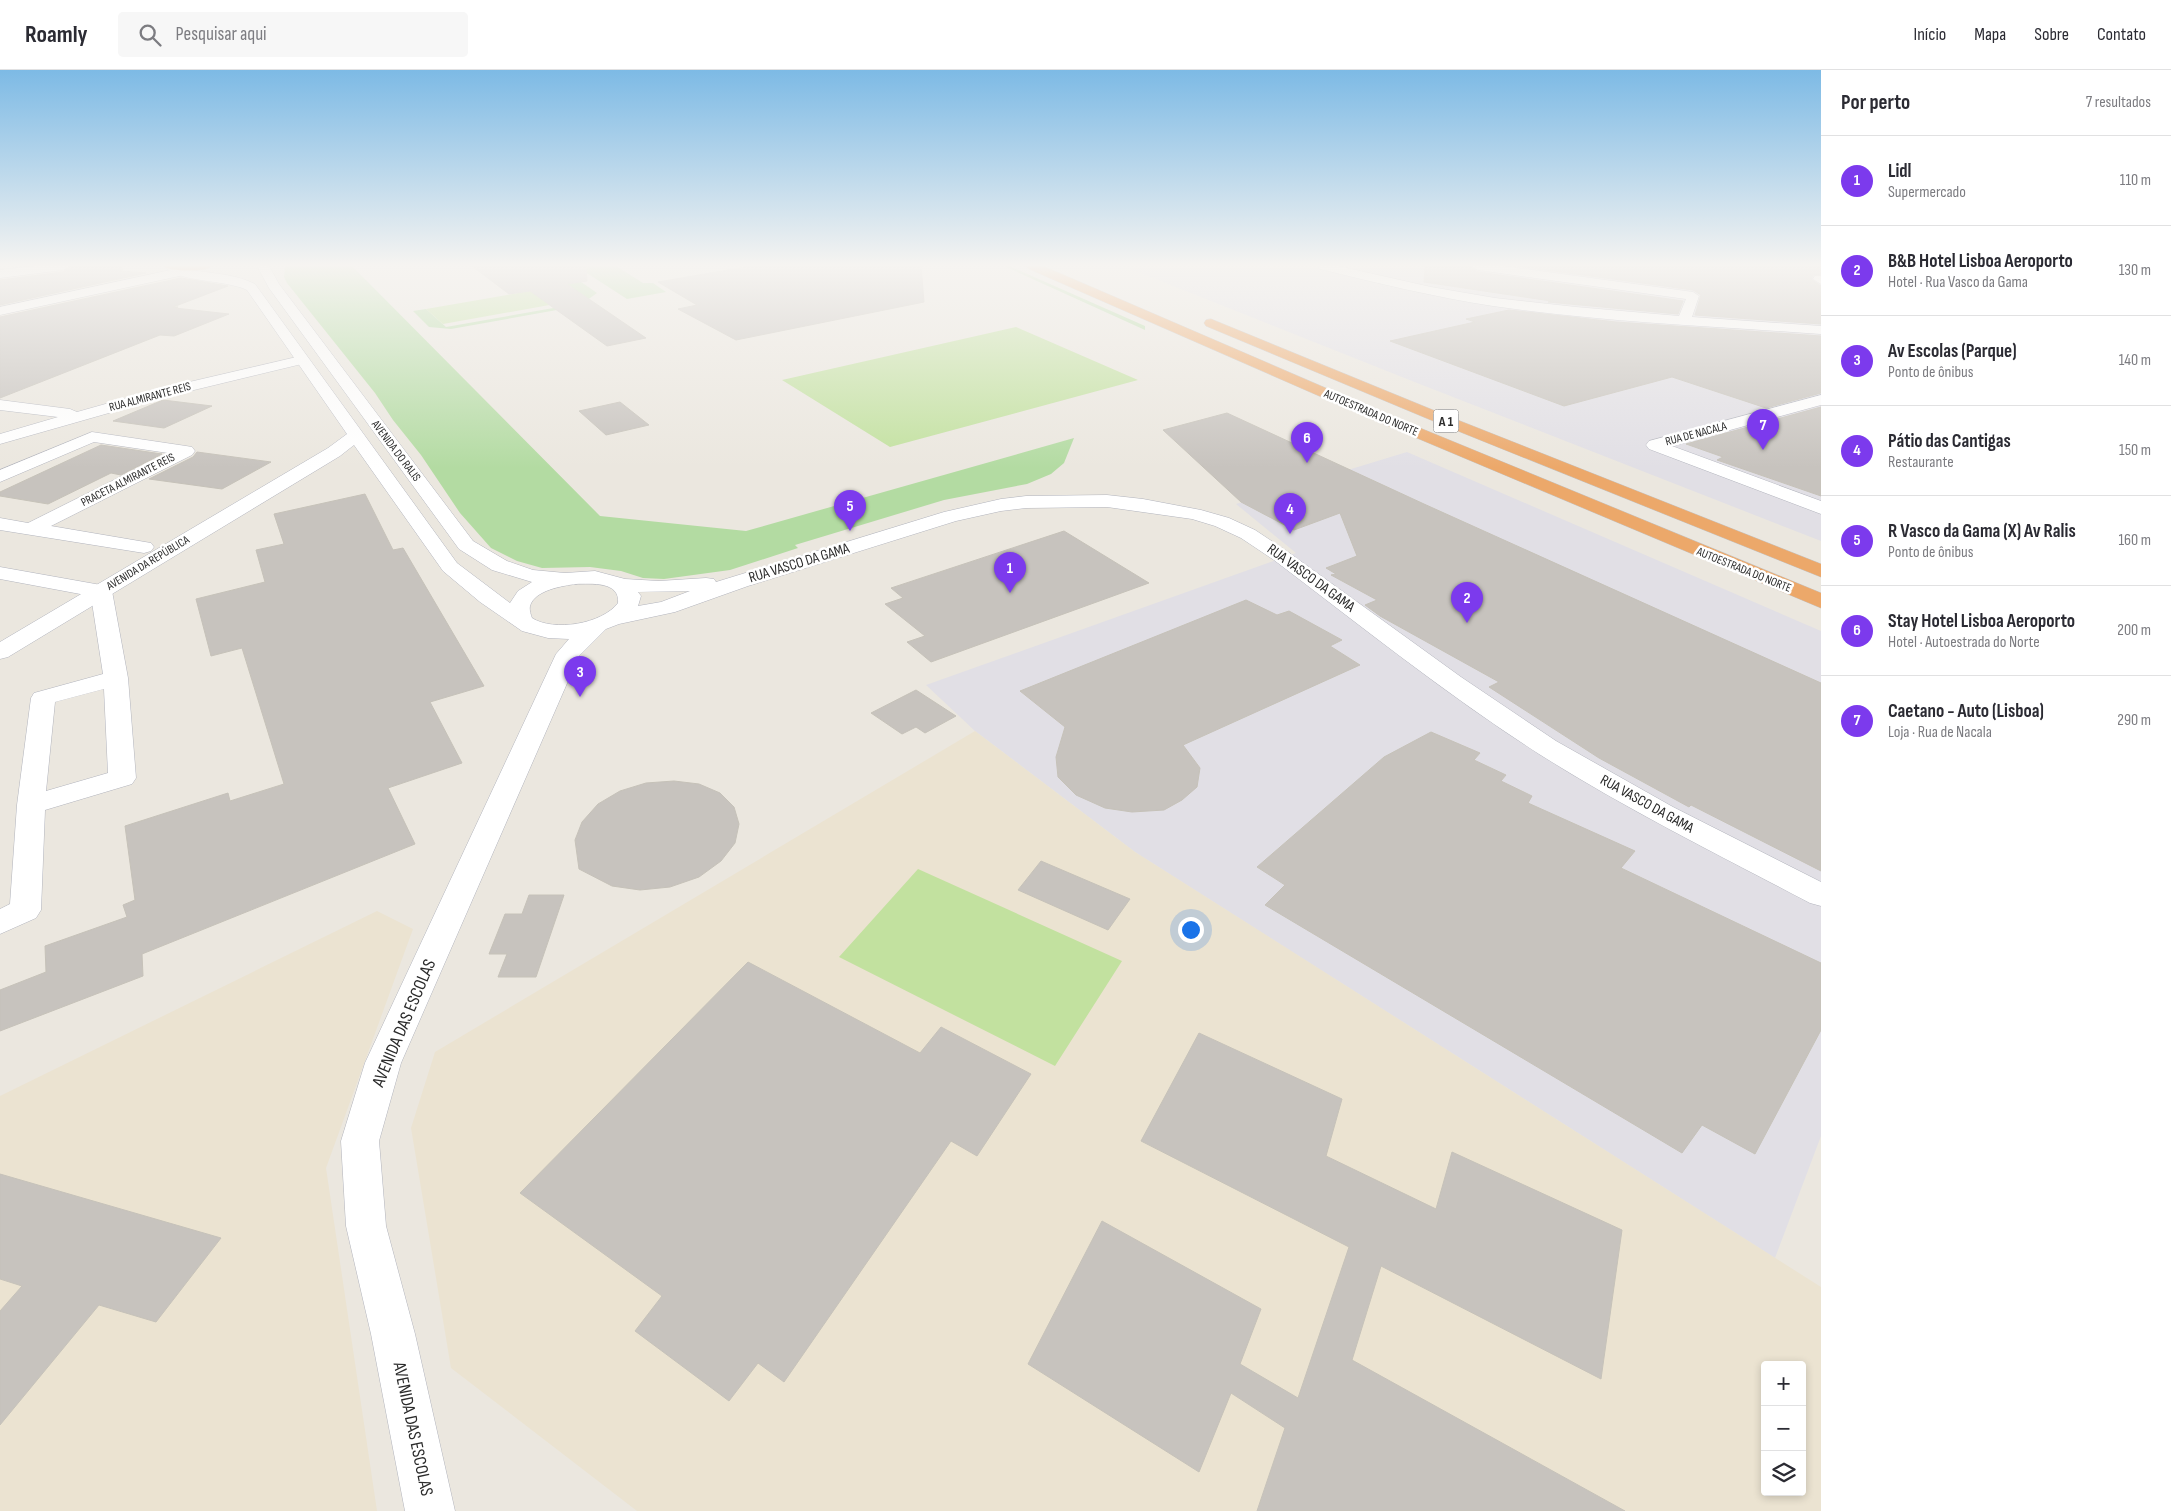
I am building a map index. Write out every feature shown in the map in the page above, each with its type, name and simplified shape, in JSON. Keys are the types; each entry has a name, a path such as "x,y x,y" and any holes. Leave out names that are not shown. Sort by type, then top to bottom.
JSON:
{"highway":[{"name":"AUTOESTRADA DO NORTE","path":"1188,333 1380,417 1821,601"},
{"name":"AUTOESTRADA DO NORTE","path":"1234,333 1444,420 1821,571"}],"street":[{"name":"AVENIDA DO RALIS","path":"283,333 450,567 472,586 534,628 552,632 575,632 606,622"},
{"name":"AVENIDA DO RALIS","path":"309,333 466,545 490,561 521,575 544,578 569,578"},
{"name":"RUA ALMIRANTE REIS","path":"0,439 161,393 301,360"},
{"name":"RUA DE NACALA","path":"1821,400 1655,445 1821,508"},
{"path":"0,404 82,415"},
{"path":"297,475 334,452 356,435"},
{"name":"PRACETA ALMIRANTE REIS","path":"0,477 92,437 186,451 30,529"},
{"path":"297,475 318,469 349,466 381,471"},
{"name":"AVENIDA DA REPÚBLICA","path":"0,652 297,475"},
{"name":"RUA VASCO DA GAMA","path":"606,622 667,607 740,581 951,516 1009,504 1051,500 1107,501 1143,505 1210,518 1248,534 1281,556 1511,723 1583,768 1674,820 1821,895"},
{"path":"0,524 144,547"},
{"path":"0,573 101,591 116,678 122,778 31,805"},
{"name":"RUA VASCO DA GAMA","path":"569,578 590,576 608,579 622,585 659,587 740,581"},
{"path":"521,621 517,612 519,604 526,595 538,588 569,578"},
{"name":"AVENIDA DAS ESCOLAS","path":"430,1511 393,1334 366,1226 360,1141 383,1063 568,654 582,638 628,604 630,597 628,591 622,585"},
{"path":"0,922 25,910 31,805 43,698 116,678"}],"shaded area":[{"path":"1292,333 1821,333 1821,541"},
{"path":"1407,452 1821,631 1821,1136 1775,1258 1135,852 975,731 926,685 1296,553 1236,504"},
{"path":"975,731 1135,852 1821,1287 1821,1511 637,1511 451,1368 411,1128 435,1052"},
{"path":"377,911 413,929 326,1168 377,1511 0,1511 0,1096"}],"green space":[{"path":"327,333 419,333 600,516 746,531 1074,438 1064,463 1051,474 1027,484 944,500 795,545 798,548 730,570 664,579 643,578 621,571 590,567 542,568 517,561 491,548 460,513 421,455 393,420 375,393"},
{"path":"988,333 1030,333 1138,380 890,447 782,380"},
{"path":"918,869 1122,961 1055,1066 839,957"}],"building":[{"path":"0,333 181,333 174,336 160,335 0,398"},
{"path":"589,333 639,333 646,338 607,346"},
{"path":"723,333 769,333 736,340"},
{"path":"1425,333 1781,333 1821,336 1821,393 1766,408 1672,377 1564,406 1390,341"},
{"path":"163,400 212,406 164,428 113,421"},
{"path":"620,402 649,425 606,435 579,411"},
{"path":"1821,407 1821,496 1717,460 1723,457 1686,444"},
{"path":"1227,413 1821,683 1821,871 1691,805 1689,807 1599,758 1489,687 1499,682 1380,616 1365,605 1377,600 1331,575 1336,574 1326,568 1357,556 1340,513 1294,530 1241,502 1163,430"},
{"path":"101,445 162,454 121,475 111,473 48,504 0,496 0,492"},
{"path":"197,452 271,462 222,489 149,479 193,457"},
{"path":"365,494 393,550 403,548 484,686 430,702 462,763 388,788 415,844 142,954 143,976 0,1031 0,990 46,972 45,946 127,917 123,905 135,900 125,826 228,793 230,801 284,784 242,648 211,656 196,599 265,582 256,550 284,544 274,514"},
{"path":"1064,531 1149,583 931,662 907,642 925,636 885,604 903,598 891,588"},
{"path":"1246,600 1277,615 1289,611 1342,640 1330,646 1360,665 1183,745 1200,768 1197,787 1182,800 1164,810 1132,812 1105,808 1076,795 1058,777 1056,757 1065,727 1020,691"},
{"path":"916,690 956,716 925,733 916,727 902,734 871,713"},
{"path":"1431,732 1480,753 1474,760 1506,775 1501,781 1532,796 1528,803 1635,851 1621,868 1821,963 1821,1030 1755,1154 1702,1125 1682,1153 1265,905 1285,885 1257,867 1384,757"},
{"path":"674,781 699,784 720,793 734,807 739,824 735,843 721,861 699,877 670,887 640,890 612,886 579,869 575,840 582,822 598,804 620,791 646,783"},
{"path":"1041,861 1130,899 1108,930 1018,890"},
{"path":"529,895 564,895 536,977 498,977 507,954 489,954 505,914 522,914"},
{"path":"748,962 920,1053 941,1027 1031,1074 977,1156 951,1141 784,1382 758,1363 729,1401 635,1331 662,1296 520,1193"},
{"path":"1199,1033 1342,1099 1326,1156 1436,1209 1452,1152 1622,1230 1601,1379 1381,1266 1352,1360 1625,1511 1257,1511 1285,1428 1231,1393 1199,1472 1028,1364 1102,1221 1261,1309 1240,1364 1298,1398 1349,1247 1141,1141"},
{"path":"0,1174 221,1238 156,1322 99,1305 0,1425 0,1311 22,1286 0,1279"}],"place":[{"name":"Caetano - Auto (Lisboa)","path":"1763,450"},
{"name":"Stay Hotel Lisboa Aeroporto","path":"1307,463"},
{"name":"R Vasco da Gama (X) Av Ralis","path":"850,531"},
{"name":"Pátio das Cantigas","path":"1290,534"},
{"name":"Lidl","path":"1010,593"},
{"name":"B&B Hotel Lisboa Aeroporto","path":"1467,623"},
{"name":"Av Escolas (Parque)","path":"580,697"}]}
